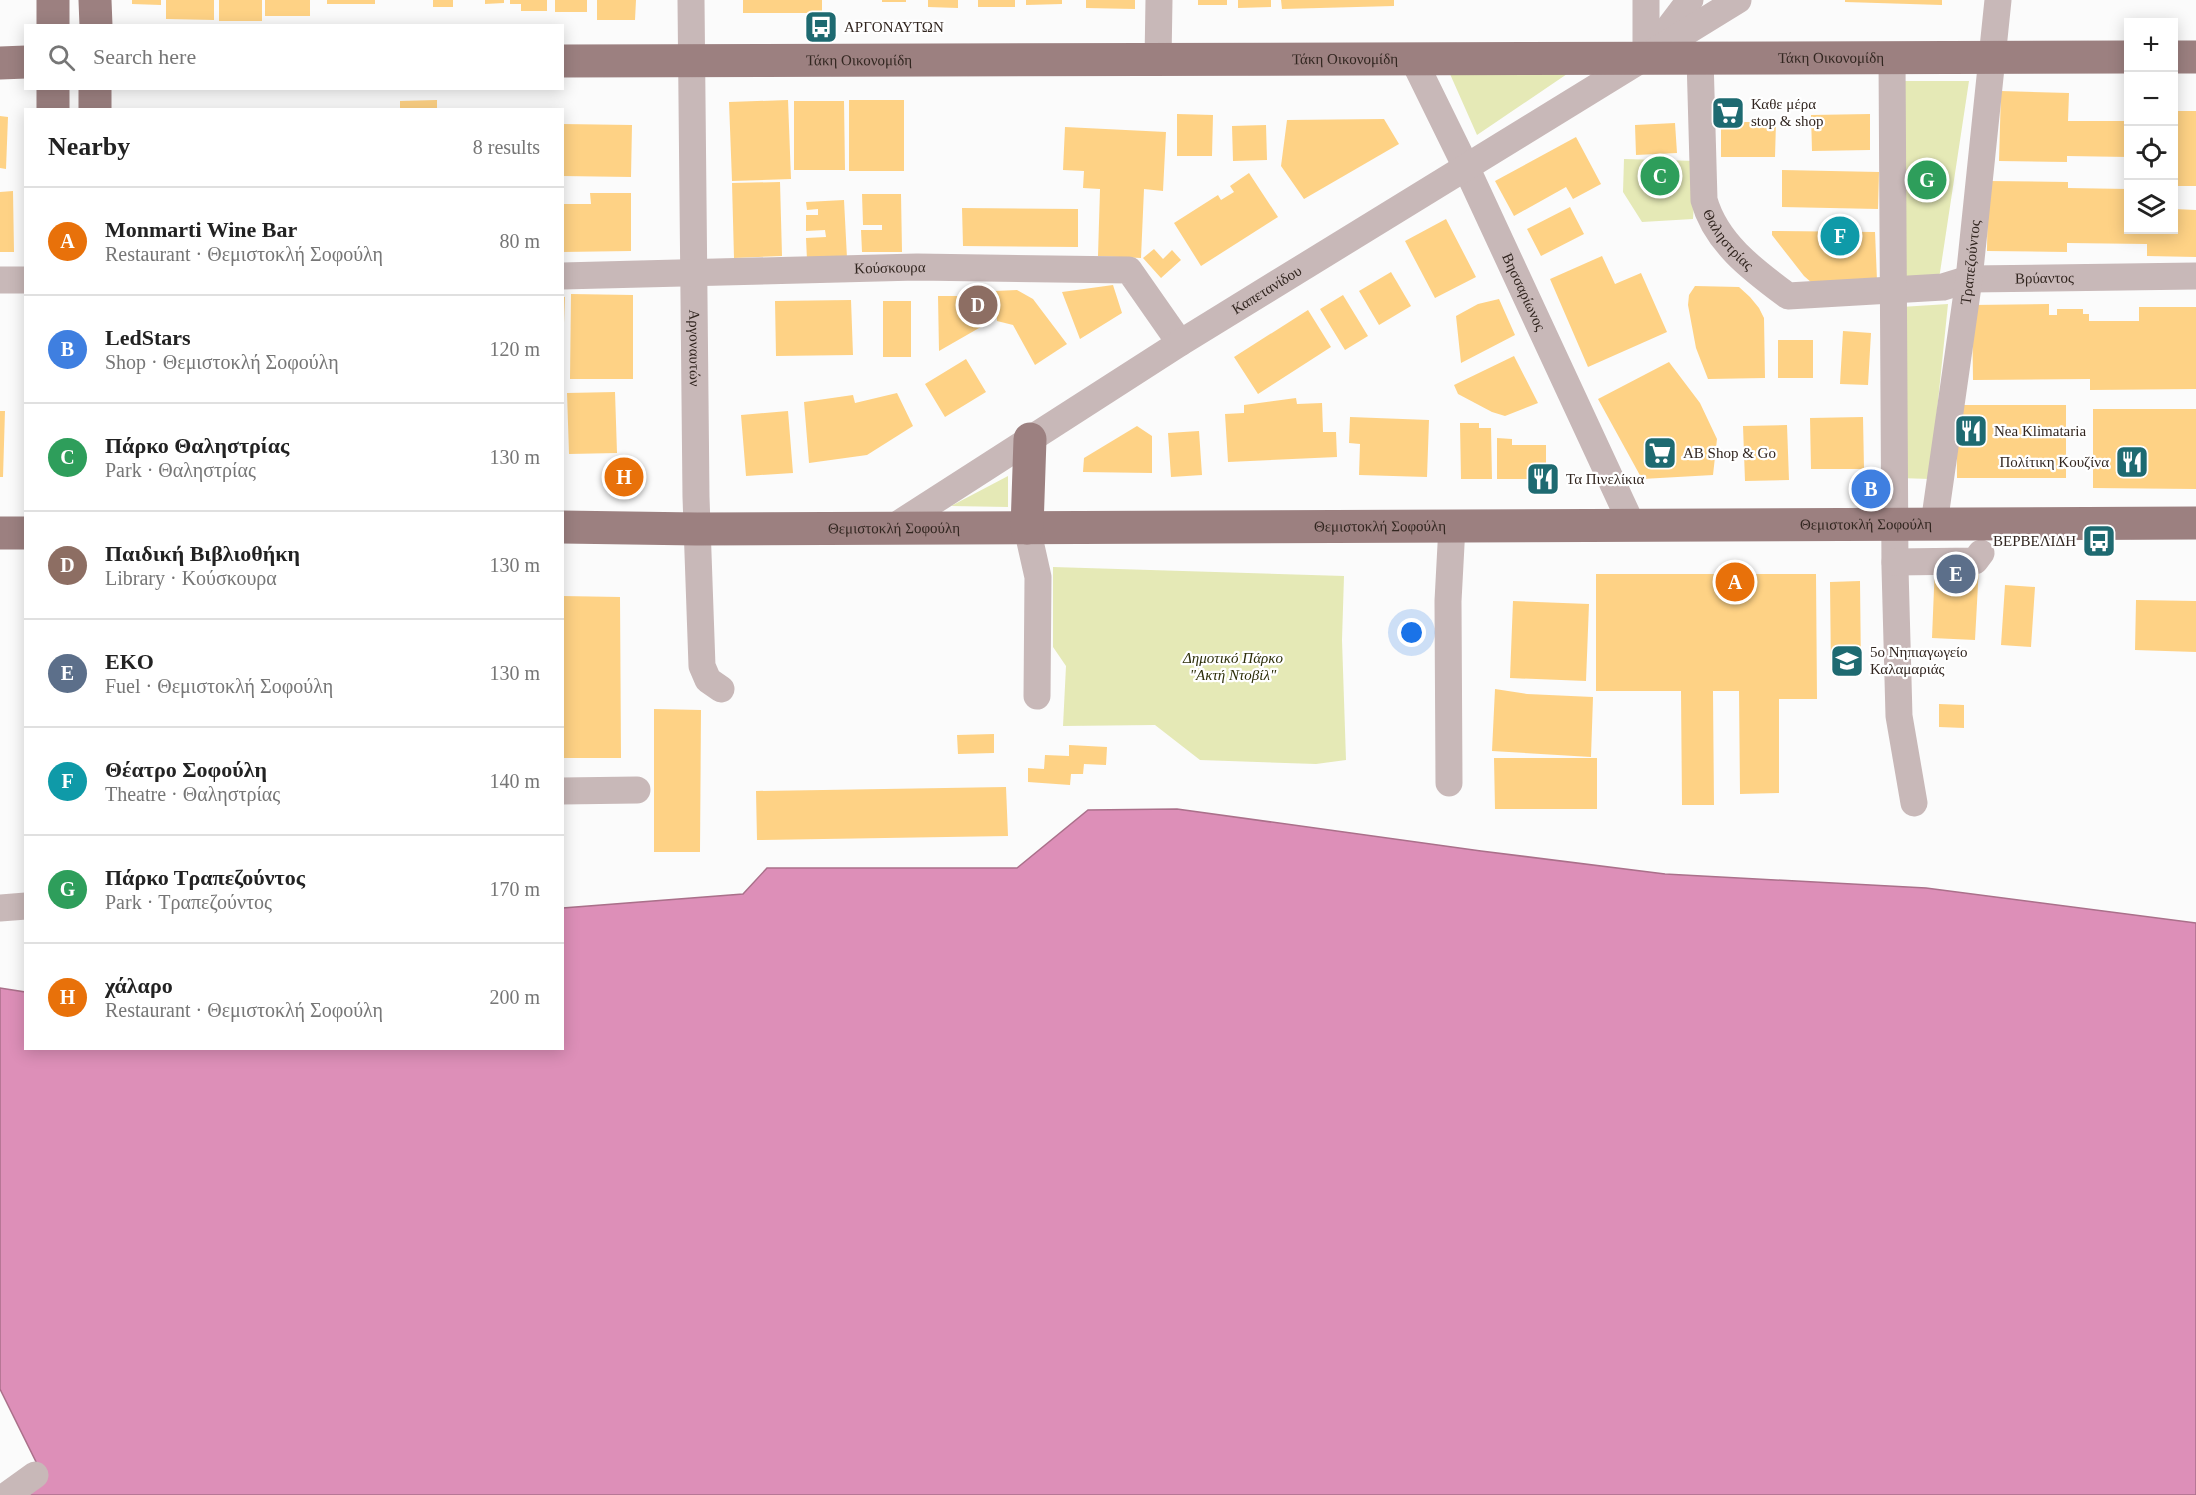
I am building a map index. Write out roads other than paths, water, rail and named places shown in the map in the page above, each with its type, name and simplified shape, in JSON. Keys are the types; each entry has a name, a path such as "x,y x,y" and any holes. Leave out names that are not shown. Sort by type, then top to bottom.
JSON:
{"main road":[{"path":"53,0 53,24"},
{"path":"95,0 96,24"},
{"name":"Τάκη Οικονομίδη","path":"564,61 2124,57"},
{"path":"2178,57 2196,57"},
{"path":"0,63 24,62"},
{"path":"53,90 53,108"},
{"path":"95,90 95,108"},
{"path":"1027,528 1030,439"},
{"name":"Θεμιστοκλή Σοφούλη","path":"564,527 697,529 2196,523"},
{"path":"0,533 24,533"}],"street":[{"name":"Αργοναυτών","path":"691,0 697,529 703,671 708,680 721,689"},
{"path":"1158,60 1159,0"},
{"path":"1646,0 1646,58"},
{"name":"Καπετανίδου","path":"1646,58 1690,0"},
{"name":"Καπετανίδου","path":"892,528 1180,343 1738,0"},
{"name":"Τραπεζούντος","path":"1934,524 1969,279 1998,0"},
{"name":"Θαληστρίας","path":"1700,58 1704,200 1709,217 1718,232 1741,259 1788,296 1893,291"},
{"path":"1892,58 1894,524 1899,716 1914,803"},
{"name":"Βησσαρίωνος","path":"1413,59 1466,167 1632,525"},
{"name":"Κούσκουρα","path":"564,276 917,267 1128,270 1180,343"},
{"name":"Βρύαντος","path":"1893,291 1943,286 1969,279 2196,276"},
{"path":"0,280 24,280"},
{"path":"1449,783 1448,601 1452,526"},
{"path":"1027,528 1038,577 1037,696"},
{"path":"1895,562 1975,561 1981,553"},
{"path":"564,791 637,790"},
{"path":"0,908 24,906"},
{"path":"7,1495 35,1475"}],"place":[{"name":"ΑΡΓΟΝΑΥΤΩΝ","path":"821,27"},
{"name":"Καθε μέρα stop & shop","path":"1728,113"},
{"name":"Πάρκο Θαληστρίας","path":"1660,176"},
{"name":"Πάρκο Τραπεζούντος","path":"1927,180"},
{"name":"Θέατρο Σοφούλη","path":"1840,236"},
{"name":"Παιδική Βιβλιοθήκη","path":"978,305"},
{"name":"Nea Klimataria","path":"1971,431"},
{"name":"AB Shop & Go","path":"1660,453"},
{"name":"Πολίτικη Κουζίνα","path":"2132,462"},
{"name":"χάλαρο","path":"624,477"},
{"name":"Τα Πινελίκια","path":"1543,479"},
{"name":"LedStars","path":"1871,489"},
{"name":"ΒΕΡΒΕΛΙΔΗ","path":"2099,541"},
{"name":"EKO","path":"1956,574"},
{"name":"Monmarti Wine Bar","path":"1735,582"},
{"name":"5ο Νηπιαγωγείο Καλαμαριάς","path":"1847,661"}],"park label":[{"name":"Δημοτικό Πάρκο \"Ακτή Ντοβίλ\"","path":"1233,666"}]}
